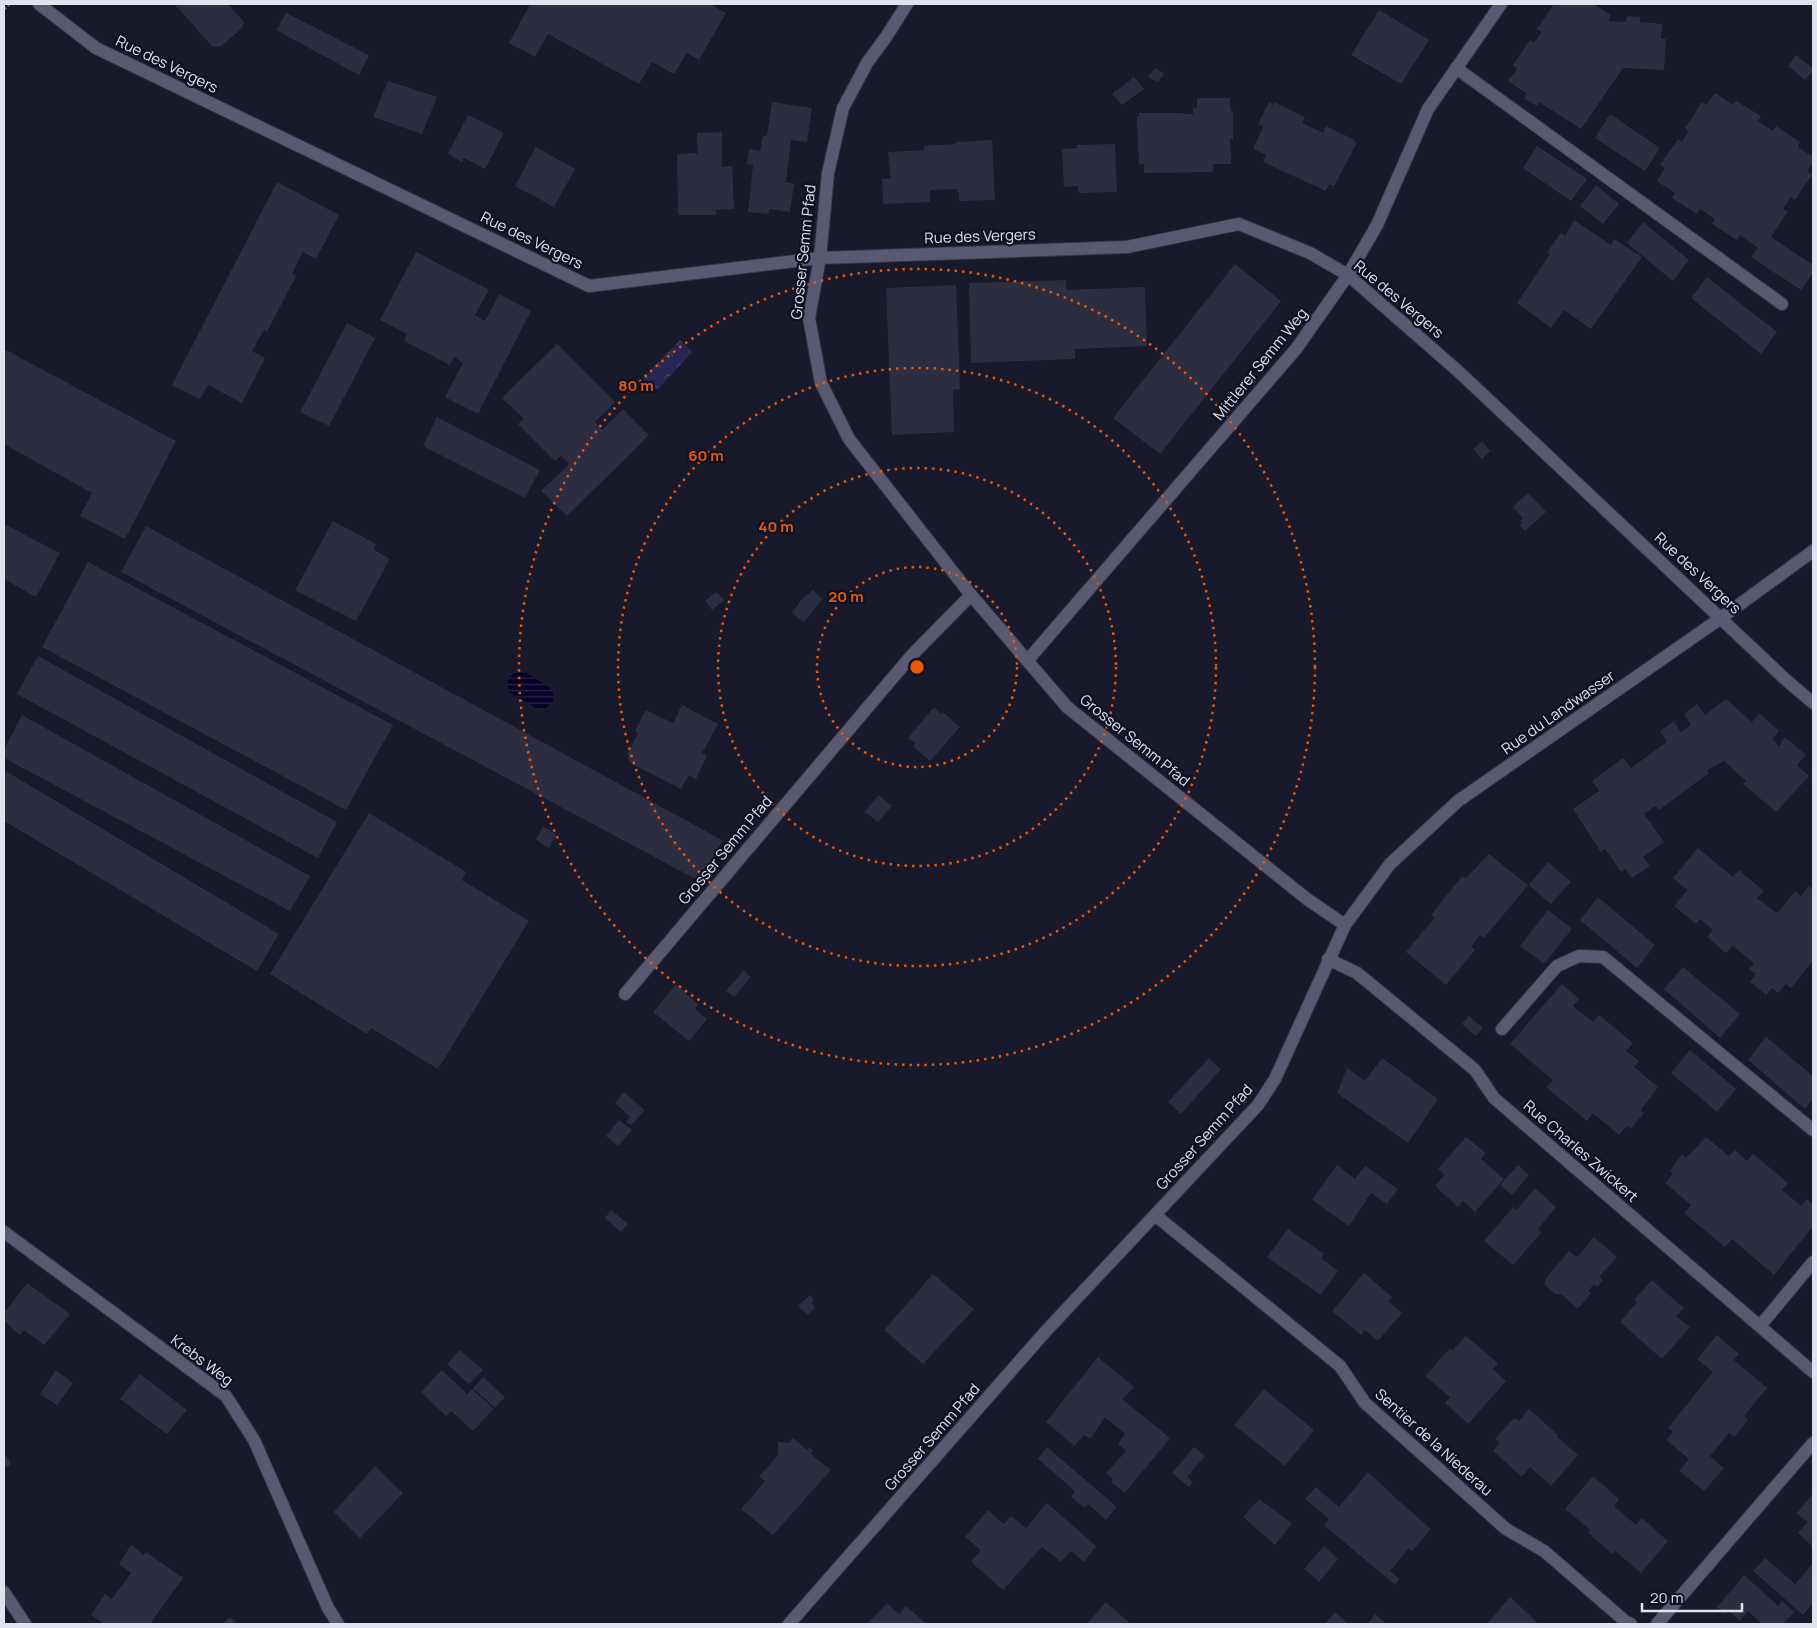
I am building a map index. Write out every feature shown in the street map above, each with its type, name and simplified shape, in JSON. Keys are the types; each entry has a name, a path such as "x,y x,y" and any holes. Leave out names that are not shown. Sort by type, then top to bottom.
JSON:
{"street":[{"name":"Rue des Vergers","path":"39,4 96,48 589,286 820,258 1127,247 1239,224 1310,253 1348,276 1458,371 1785,679 1813,703"},
{"name":"Grosser Semm Pfad","path":"788,1624 1046,1332 1258,1105 1275,1079 1328,958 1345,925 1307,899 1067,707 971,595 849,438 821,383 809,318 820,258 828,173 843,108 867,63 907,4"},
{"name":"Mittlerer Semm Weg","path":"1027,661 1296,349 1348,276 1377,225 1428,108 1501,4"},
{"path":"1456,68 1782,304"},
{"name":"Rue du Landwasser","path":"1345,925 1390,864 1458,802 1721,618 1813,551"},
{"name":"Grosser Semm Pfad","path":"624,994 912,654 971,595"},
{"path":"1502,1029 1556,966 1579,956 1603,956 1813,1130"},
{"name":"Rue Charles Zwickert","path":"1328,958 1357,973 1475,1070 1494,1098 1813,1372"},
{"name":"Sentier de la Niederau","path":"1155,1215 1340,1366 1365,1403 1506,1529 1544,1551 1625,1621 1631,1624"},
{"name":"Krebs Weg","path":"4,1232 226,1396 254,1440 328,1608 338,1624"},
{"path":"1760,1326 1813,1262"},
{"path":"1657,1624 1813,1443"},
{"path":"4,1592 25,1624"}],"path":[{"path":"4,9 9,4"}],"green space":[{"path":"680,340 692,352 657,390 643,378"}],"shaded area":[{"path":"519,671 525,672 550,688 553,694 553,701 546,708 536,708 510,693 508,679"}],"building":[{"path":"174,4 228,4 244,22 242,28 221,46 213,47"},
{"path":"530,4 710,4 726,13 699,60 687,53 674,74 652,62 639,84 548,34 535,57 509,43"},
{"path":"1554,4 1558,6 1560,4 1593,4 1611,15 1608,21 1626,22 1627,16 1640,17 1640,22 1662,24 1661,39 1666,39 1664,70 1623,68 1581,129 1539,102 1537,106 1524,98 1527,94 1508,81 1517,69 1513,65 1530,40 1534,43 1542,32 1537,29"},
{"path":"1379,10 1429,40 1401,84 1351,55"},
{"path":"286,13 369,55 359,75 276,30"},
{"path":"1796,55 1813,68 1813,71 1805,80 1788,66"},
{"path":"1155,68 1164,74 1158,82 1148,77"},
{"path":"1134,77 1144,89 1122,105 1112,94"},
{"path":"388,81 437,97 422,134 373,117"},
{"path":"1715,93 1733,105 1736,101 1761,116 1758,121 1773,131 1776,126 1800,142 1798,147 1813,157 1813,163 1807,171 1812,175 1795,200 1791,197 1783,209 1788,211 1771,237 1813,265 1813,273 1801,290 1751,257 1758,248 1740,235 1737,240 1712,224 1715,219 1700,209 1697,214 1672,198 1675,193 1657,181 1665,168 1660,165 1678,139 1682,142 1689,131 1685,128 1702,102 1706,105"},
{"path":"1197,98 1230,98 1231,111 1233,111 1233,139 1230,139 1231,164 1213,164 1213,172 1144,173 1144,164 1139,165 1137,116 1139,116 1139,113 1193,114 1193,108 1197,108"},
{"path":"772,102 812,108 807,142 791,140 786,182 794,184 790,212 770,209 768,214 748,212 753,165 747,164 749,149 760,151 763,136 767,136"},
{"path":"1269,102 1273,105 1274,102 1305,117 1302,123 1323,133 1326,126 1355,140 1357,143 1334,186 1329,184 1326,191 1263,162 1266,155 1253,149 1263,127 1258,124"},
{"path":"1610,114 1660,148 1645,171 1595,138"},
{"path":"468,115 504,133 485,169 464,158 462,162 448,154"},
{"path":"722,132 722,167 732,166 734,209 716,210 716,215 678,215 677,154 698,153 697,133"},
{"path":"992,140 995,200 959,201 958,189 930,190 930,202 883,204 882,179 891,178 888,152 924,150 924,146 956,144 956,142"},
{"path":"1115,144 1117,192 1079,193 1078,186 1064,187 1062,149 1077,148 1077,145"},
{"path":"1537,146 1587,179 1571,201 1523,168"},
{"path":"536,147 575,169 554,207 515,186"},
{"path":"277,182 339,215 316,259 303,252 292,274 296,276 267,332 264,330 252,351 265,358 242,403 208,385 200,399 172,385"},
{"path":"1596,185 1619,204 1603,224 1580,206"},
{"path":"1574,220 1611,245 1614,239 1642,257 1591,329 1564,310 1551,328 1517,303 1550,254 1547,252 1561,233 1565,236"},
{"path":"1643,222 1689,260 1673,281 1627,243"},
{"path":"416,252 489,290 475,315 485,321 499,294 531,311 478,414 445,397 463,363 454,357 450,365 404,341 407,334 380,320"},
{"path":"1235,264 1281,301 1160,454 1113,418"},
{"path":"1707,277 1777,332 1761,354 1691,298"},
{"path":"1066,280 1067,290 1145,287 1147,346 1075,349 1075,359 971,363 969,283"},
{"path":"956,285 960,389 953,390 954,432 892,435 886,288"},
{"path":"347,323 375,338 329,426 300,412"},
{"path":"557,344 615,402 595,422 602,430 623,409 649,435 567,516 541,491 569,464 561,456 555,461 518,424 524,419 502,398"},
{"path":"4,349 176,441 125,539 80,516 92,493 4,444"},
{"path":"437,417 540,470 525,498 423,446"},
{"path":"1482,441 1490,451 1482,459 1473,449"},
{"path":"1528,493 1546,512 1525,531 1520,526 1522,523 1520,521 1523,518 1513,507"},
{"path":"333,521 376,544 374,550 390,559 356,621 295,590"},
{"path":"4,524 60,553 36,597 4,579"},
{"path":"146,526 722,840 703,883 121,572"},
{"path":"88,562 393,725 346,810 42,647"},
{"path":"813,590 823,599 804,622 792,613 802,599"},
{"path":"716,592 724,600 712,610 705,601"},
{"path":"38,656 337,822 318,858 17,694"},
{"path":"1726,699 1752,722 1759,713 1779,731 1772,739 1779,746 1785,737 1806,755 1797,765 1809,776 1776,812 1743,784 1746,781 1724,761 1707,770 1709,773 1659,810 1655,806 1644,814 1664,842 1643,857 1650,866 1632,878 1625,869 1621,872 1605,849 1601,852 1573,809 1599,791 1592,781 1623,758 1631,768 1667,742 1660,731 1674,721 1681,732 1691,725 1684,714 1697,704 1705,715"},
{"path":"682,705 718,724 702,753 707,756 696,779 689,775 681,789 632,764 628,758 628,753 638,734 635,731 646,710 673,723"},
{"path":"934,707 941,714 943,712 960,727 930,761 913,746 915,743 908,738"},
{"path":"22,715 310,876 290,911 4,758 4,749"},
{"path":"4,770 279,934 257,971 4,821"},
{"path":"878,795 892,806 878,822 865,812"},
{"path":"369,813 466,872 462,880 529,921 438,1069 371,1028 367,1034 270,974"},
{"path":"543,826 556,835 549,848 536,840"},
{"path":"1698,848 1733,877 1739,870 1764,891 1757,898 1777,913 1795,891 1801,896 1809,886 1813,890 1813,960 1791,988 1786,984 1778,993 1772,988 1766,995 1750,982 1756,974 1749,969 1754,963 1733,946 1726,953 1707,937 1713,930 1700,919 1696,924 1674,906 1687,890 1673,878"},
{"path":"1489,854 1528,885 1484,938 1480,935 1471,947 1475,950 1446,985 1406,952 1434,918 1431,915 1462,876 1466,878"},
{"path":"1548,862 1571,882 1551,904 1529,885"},
{"path":"1598,897 1655,945 1637,968 1580,920"},
{"path":"1548,910 1572,929 1544,964 1520,946"},
{"path":"1683,967 1740,1014 1720,1038 1664,989"},
{"path":"744,970 751,977 734,997 726,991"},
{"path":"1562,984 1579,999 1573,1006 1593,1022 1599,1015 1633,1043 1626,1051 1639,1061 1634,1067 1658,1087 1641,1110 1644,1113 1631,1129 1627,1126 1619,1135 1593,1113 1587,1121 1546,1087 1553,1080 1510,1044"},
{"path":"676,985 698,1004 695,1009 707,1019 689,1041 653,1012"},
{"path":"1469,1016 1483,1028 1476,1036 1462,1024"},
{"path":"1766,1037 1813,1076 1813,1099 1805,1109 1748,1060"},
{"path":"1690,1050 1736,1089 1717,1112 1671,1073"},
{"path":"1209,1058 1221,1069 1181,1114 1168,1102"},
{"path":"1382,1058 1438,1099 1408,1143 1337,1093 1347,1068 1365,1081"},
{"path":"624,1092 645,1110 631,1125 626,1122 630,1117 615,1103"},
{"path":"619,1120 632,1130 618,1146 606,1136"},
{"path":"1466,1137 1486,1153 1481,1159 1504,1179 1475,1212 1463,1201 1458,1207 1435,1186 1445,1175 1438,1169"},
{"path":"1706,1137 1729,1156 1735,1150 1747,1161 1753,1154 1788,1183 1782,1190 1801,1206 1807,1199 1813,1204 1813,1226 1774,1275 1732,1239 1725,1247 1684,1213 1691,1205 1665,1183 1673,1174 1670,1171 1682,1154 1686,1158"},
{"path":"1337,1165 1355,1179 1365,1166 1398,1189 1387,1204 1371,1193 1349,1226 1312,1200"},
{"path":"1518,1165 1529,1175 1512,1195 1500,1185"},
{"path":"1535,1188 1556,1207 1538,1229 1542,1232 1513,1265 1484,1241 1513,1207 1517,1210"},
{"path":"611,1210 628,1224 621,1232 605,1218"},
{"path":"1288,1229 1324,1254 1321,1258 1338,1271 1321,1295 1267,1257"},
{"path":"1594,1237 1617,1257 1599,1277 1603,1280 1597,1287 1594,1284 1588,1291 1591,1293 1578,1309 1561,1294 1555,1294 1545,1285 1545,1279 1569,1251 1577,1257"},
{"path":"1364,1273 1392,1297 1388,1301 1402,1313 1378,1341 1365,1330 1361,1335 1332,1311"},
{"path":"933,1274 974,1309 923,1364 884,1330"},
{"path":"1652,1280 1684,1308 1676,1316 1690,1327 1662,1359 1620,1322 1637,1302 1634,1300"},
{"path":"27,1283 70,1314 44,1345 24,1330 20,1335 4,1321 6,1317 4,1313"},
{"path":"810,1295 814,1300 811,1303 815,1307 808,1315 798,1306"},
{"path":"1717,1335 1739,1354 1734,1360 1767,1388 1744,1416 1748,1420 1734,1437 1729,1433 1710,1456 1724,1468 1704,1491 1679,1471 1689,1459 1666,1440 1673,1432 1668,1428 1713,1372 1697,1359"},
{"path":"1466,1336 1498,1363 1493,1369 1506,1381 1468,1424 1445,1403 1450,1397 1425,1376 1450,1348 1453,1350"},
{"path":"460,1350 483,1370 469,1384 447,1364"},
{"path":"1098,1357 1134,1387 1122,1399 1170,1438 1125,1493 1111,1482 1113,1479 1106,1473 1126,1451 1118,1444 1125,1434 1105,1417 1090,1439 1084,1435 1074,1446 1046,1422"},
{"path":"56,1370 73,1383 57,1405 40,1394"},
{"path":"442,1370 467,1394 472,1389 494,1409 473,1431 451,1411 446,1416 421,1392"},
{"path":"140,1374 187,1410 167,1434 120,1399"},
{"path":"483,1377 505,1397 495,1408 473,1388"},
{"path":"1264,1389 1314,1430 1285,1466 1234,1425"},
{"path":"1529,1409 1578,1455 1551,1486 1530,1467 1522,1477 1493,1451 1500,1443 1495,1439 1514,1418 1519,1421"},
{"path":"793,1438 807,1450 809,1447 813,1451 811,1454 831,1470 773,1535 741,1509 765,1481 759,1477 778,1455 778,1442 789,1443"},
{"path":"1047,1447 1117,1507 1106,1520 1088,1504 1085,1508 1071,1497 1075,1491 1038,1459"},
{"path":"1194,1447 1205,1456 1187,1477 1193,1482 1189,1487 1172,1473"},
{"path":"4,1452 11,1464 4,1469"},
{"path":"375,1466 403,1493 360,1538 334,1512"},
{"path":"1368,1472 1431,1529 1412,1551 1409,1548 1390,1571 1399,1579 1395,1585 1324,1525 1329,1519 1305,1499 1316,1487 1339,1507"},
{"path":"1593,1476 1619,1499 1614,1506 1636,1525 1642,1518 1668,1541 1641,1573 1615,1551 1612,1554 1588,1533 1590,1530 1565,1509"},
{"path":"1813,1493 1813,1547 1798,1533 1807,1522 1797,1513"},
{"path":"1259,1499 1292,1523 1275,1545 1243,1517"},
{"path":"1047,1503 1096,1546 1084,1562 1071,1551 1061,1562 1042,1547 1003,1590 971,1562 981,1550 965,1537 988,1510 1004,1524 1011,1516 1026,1528"},
{"path":"131,1545 144,1555 146,1552 183,1578 150,1624 104,1624 91,1615 105,1594 112,1599 131,1573 119,1564"},
{"path":"1324,1546 1338,1559 1319,1582 1304,1569"},
{"path":"1765,1558 1795,1584 1811,1565 1813,1568 1813,1604 1803,1615 1753,1571"},
{"path":"1744,1575 1778,1606 1782,1601 1794,1612 1784,1624 1762,1624 1748,1611 1740,1621 1728,1610 1725,1614 1717,1607"},
{"path":"1510,1597 1539,1624 1487,1624"},
{"path":"1106,1602 1116,1611 1131,1624 1087,1624"},
{"path":"887,1603 899,1614 906,1606 927,1624 867,1624"},
{"path":"1335,1612 1348,1624 1325,1624"},
{"path":"1375,1614 1387,1624 1368,1624"},
{"path":"230,1617 237,1624 222,1624"}]}
